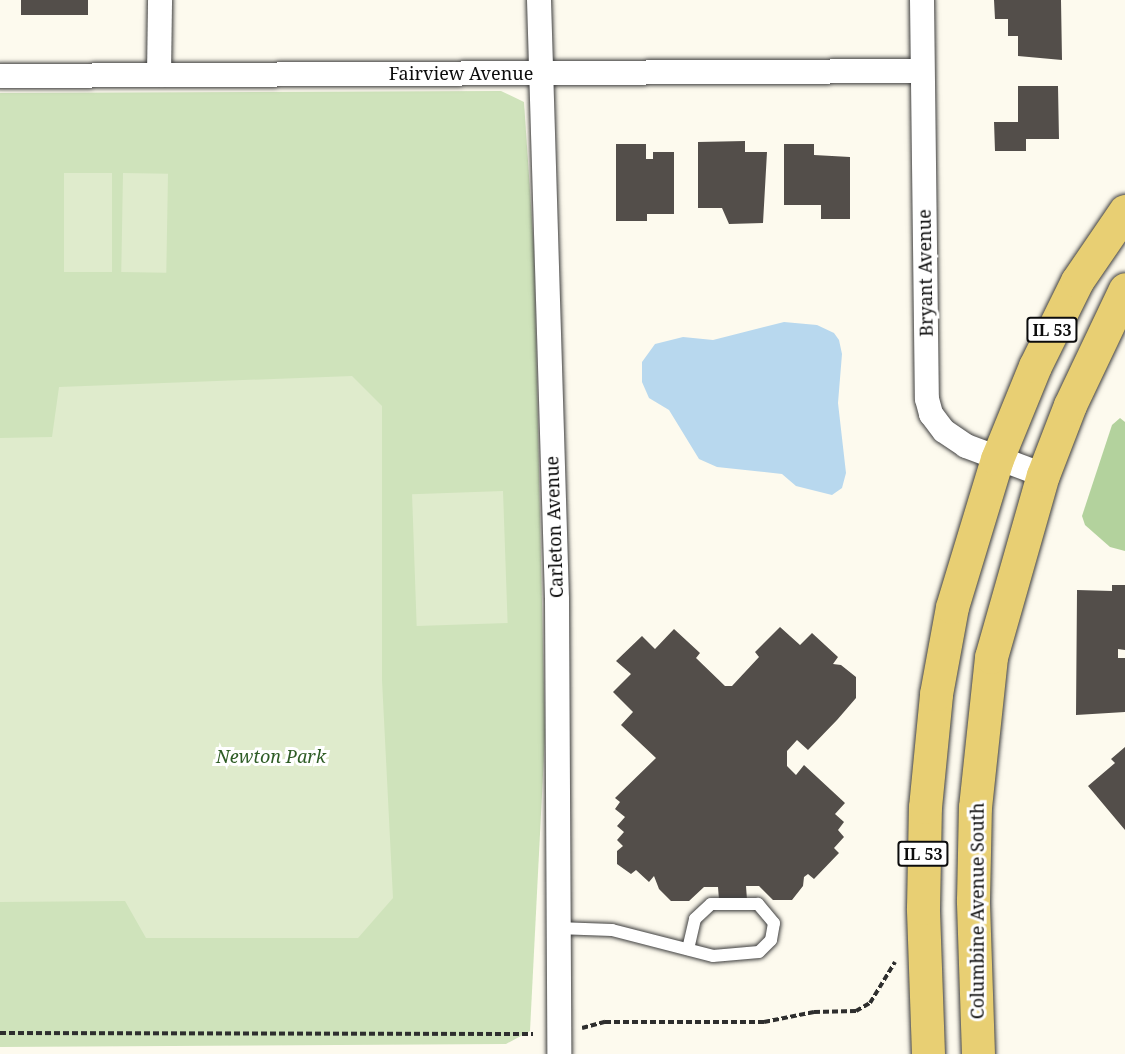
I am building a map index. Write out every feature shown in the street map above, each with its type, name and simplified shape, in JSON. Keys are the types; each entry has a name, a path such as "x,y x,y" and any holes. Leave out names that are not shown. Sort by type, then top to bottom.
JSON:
{"main road":[{"name":"IL 53","path":"928,1054 923,855 930,742 952,607 997,459 1035,366 1077,281 1125,211"},
{"name":"Columbine Avenue South","path":"978,1054 973,900 979,755 991,657 1043,475 1070,405 1125,289"}],"street":[{"path":"159,75 160,0"},
{"name":"Carleton Avenue","path":"539,0 539,73 557,599 559,1044"},
{"name":"Bryant Avenue","path":"922,0 927,399 931,414 944,430 966,446 1043,475"},
{"name":"Fairview Avenue","path":"0,75 922,71"}],"lane":[{"path":"557,928 612,930 713,956 759,952 771,940 774,923 758,903 711,903 695,919 688,949"}],"path":[{"path":"0,1033 559,1044 605,1022 764,1022 814,1012 856,1011 870,1003 898,956"}],"green space":[{"name":"Newton Park","path":"501,91 524,102 534,250 545,735 530,1031 506,1044 0,1047 0,93"},
{"path":"64,173 112,173 112,272 64,272"},
{"path":"123,173 168,174 166,273 121,272"},
{"path":"352,376 382,406 382,680 393,898 358,938 146,938 125,901 0,902 0,438 52,437 59,387"},
{"path":"1120,418 1125,422 1125,551 1110,547 1085,525 1082,516 1112,425"},
{"path":"503,491 508,623 417,626 412,494"}],"water":[{"path":"784,322 817,325 834,333 839,340 842,354 838,403 846,473 842,488 832,495 796,486 782,474 717,467 699,459 669,410 649,398 642,382 642,362 655,344 683,337 713,340"}],"building":[{"path":"21,0 88,0 88,15 21,15"},
{"path":"994,0 1061,0 1062,60 1018,56 1018,36 1008,36 1008,19 995,19"},
{"path":"1018,86 1058,86 1059,139 1026,139 1026,151 995,151 994,122 1018,122"},
{"path":"745,141 745,152 767,152 763,223 729,224 722,208 698,208 698,142"},
{"path":"616,144 646,144 646,159 653,159 653,152 674,152 674,214 647,214 647,221 616,221"},
{"path":"784,144 814,144 814,155 850,157 850,219 821,219 821,205 784,205"},
{"path":"1112,585 1125,585 1125,650 1118,649 1118,658 1125,658 1125,712 1076,715 1077,590 1112,591"},
{"path":"780,627 800,645 812,633 838,657 833,664 841,665 856,677 856,698 837,720 808,750 797,740 787,751 787,766 796,775 804,765 845,803 835,814 844,822 838,830 844,837 834,848 839,853 814,879 808,874 804,877 803,886 792,900 773,900 759,886 746,886 747,900 719,900 718,887 704,887 689,901 671,901 659,889 654,876 649,882 636,870 631,874 617,864 617,851 623,846 617,840 624,832 617,826 625,817 615,809 620,802 615,798 656,758 621,725 633,712 613,692 631,674 616,661 642,636 655,649 674,629 700,653 696,658 725,686 732,686 759,657 755,652"},
{"path":"1125,747 1125,830 1088,786 1115,763 1111,759"}]}
